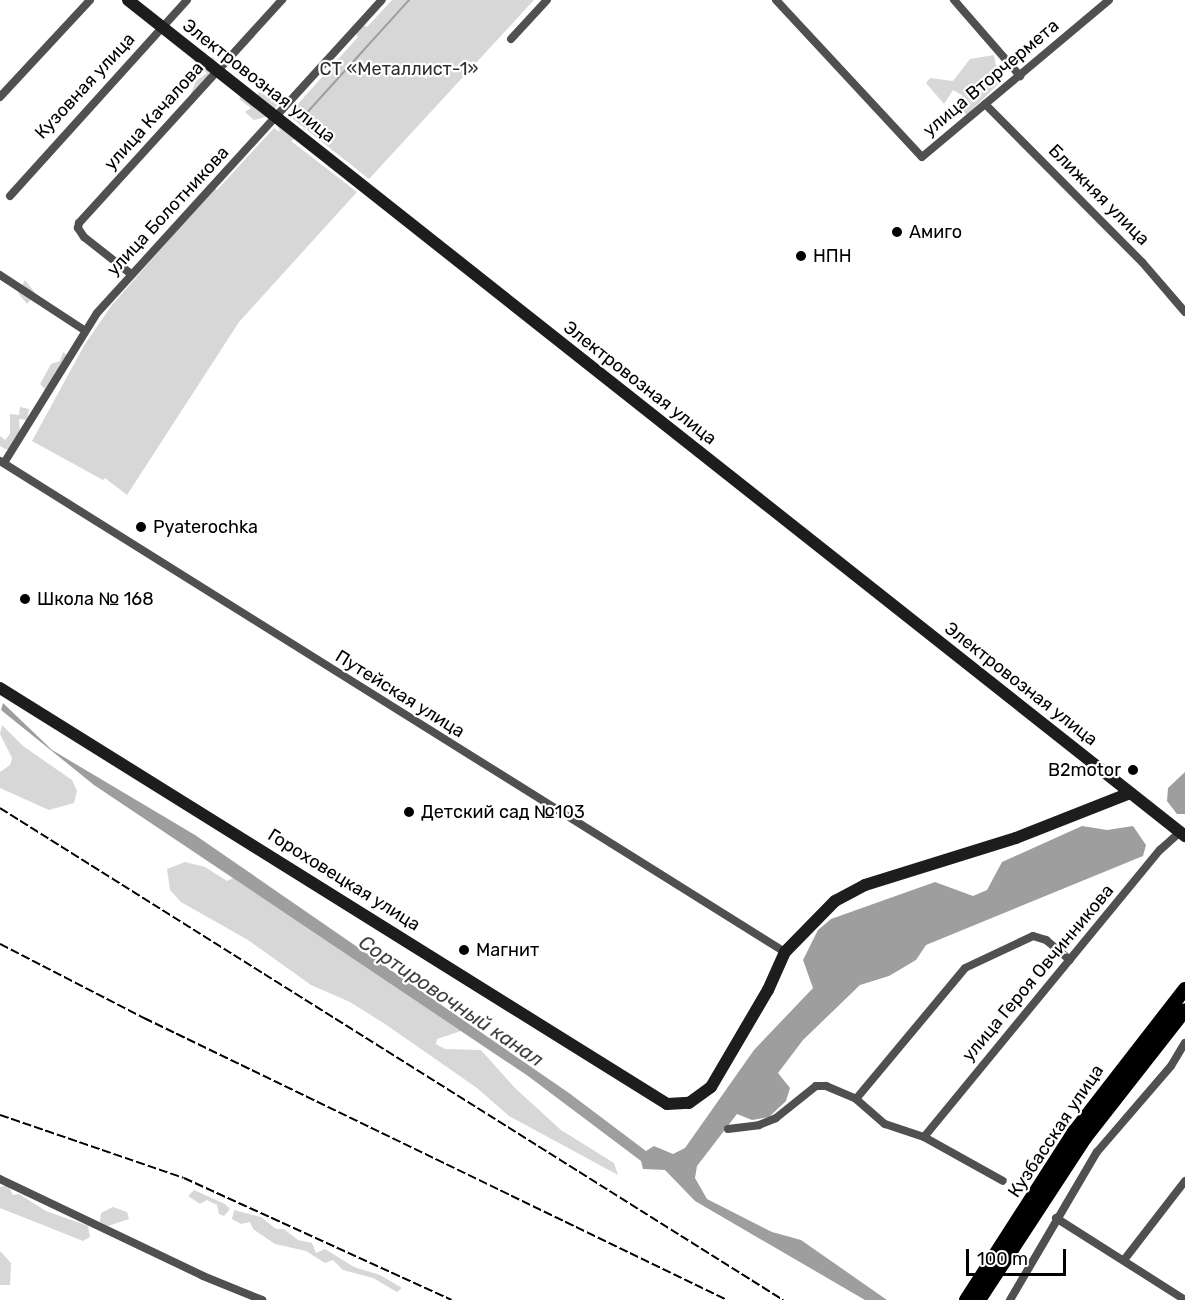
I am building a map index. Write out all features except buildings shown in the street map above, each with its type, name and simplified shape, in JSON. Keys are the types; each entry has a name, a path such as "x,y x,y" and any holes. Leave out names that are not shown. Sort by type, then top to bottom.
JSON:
{"main road":[{"name":"Кузбасская улица","path":"966,1300 1074,1132 1184,989"},
{"name":"Кузбасская улица","path":"979,1300 1084,1138 1185,1010"}],"street":[{"path":"0,97 90,0"},
{"name":"Электровозная улица","path":"128,0 1182,834"},
{"name":"Кузовная улица","path":"10,196 187,0"},
{"name":"улица Качалова","path":"130,274 78,228 82,218 282,0"},
{"name":"улица Болотникова","path":"2,462 84,330 130,274 204,199 274,117 381,0"},
{"path":"511,39 547,0"},
{"name":"улица Вторчермета","path":"776,0 922,157 1109,0"},
{"path":"954,0 1020,76"},
{"name":"Ближняя улица","path":"986,104 1142,262 1185,312"},
{"path":"0,275 84,330"},
{"name":"Путейская улица","path":"2,462 785,952"},
{"name":"Гороховецкая улица","path":"0,688 667,1104 690,1103 711,1087 768,990 785,952"},
{"path":"785,952 825,909 849,892 1016,838 1130,793"},
{"name":"улица Героя Овчинникова","path":"924,1137 1070,960 1182,834"},
{"path":"856,1099 965,968 1033,936 1046,940 1070,960"},
{"path":"1010,1300 1056,1218 1116,1125 1171,1066 1185,1043"},
{"path":"728,1129 759,1125 776,1118 816,1086 826,1086 856,1099 885,1124 924,1137 1003,1181"},
{"path":"0,1179 203,1276 262,1300"},
{"path":"1124,1260 1185,1181"},
{"path":"1056,1218 1184,1296"}],"green space":[{"name":"СТ «Металлист-1»","path":"392,0 534,0 369,179 288,115 358,37 355,33 364,25 367,27"},
{"path":"199,51 206,53 206,60 213,57 218,64 190,96 196,81 207,73 194,61"},
{"path":"994,55 999,83 967,115 962,110 962,95 953,90 944,104 926,83 930,78 953,81 970,59"},
{"path":"259,92 276,101 282,93 288,99 283,103 281,100 269,116 254,120 245,112 251,108 239,99 242,94 256,96"},
{"path":"277,124 295,139 291,141 357,192 239,322 127,495 105,478 103,480 32,441 85,344 112,305 214,188 217,190 274,128 280,132"},
{"path":"25,280 36,294 27,304 18,293"},
{"path":"63,352 67,355 46,390 40,384 51,364 60,361"},
{"path":"20,407 29,409 27,420 19,419 20,433 10,450 5,449 0,446 0,436 5,440 10,434 10,414 19,415"},
{"path":"2,725 23,746 72,780 77,791 74,803 49,810 0,788 0,772 10,765 12,758 0,734"},
{"path":"185,862 205,867 227,881 233,878 461,1031 437,1039 436,1044 445,1049 481,1050 515,1088 561,1130 614,1163 618,1175 509,1116 477,1088 385,1024 350,1002 311,985 248,940 181,902 170,890 167,869"},
{"path":"8,1185 13,1195 19,1194 46,1211 88,1226 90,1237 83,1241 0,1208 0,1187"},
{"path":"194,1190 225,1204 230,1209 224,1216 219,1214 217,1205 207,1200 200,1204 188,1196"},
{"path":"113,1207 127,1212 129,1219 108,1226 100,1222 101,1213"},
{"path":"234,1210 261,1217 276,1229 284,1229 298,1240 312,1243 316,1253 325,1249 354,1267 380,1275 402,1288 397,1292 373,1278 343,1270 333,1260 325,1263 306,1251 275,1244 253,1229 250,1222 241,1224 232,1219"},
{"path":"0,1251 11,1263 10,1285 0,1285"}],"shaded area":[{"path":"3,703 52,750 195,835 569,1093 646,1151 654,1146 673,1154 685,1148 754,1050 813,988 803,960 818,930 831,919 935,882 973,896 987,890 1002,862 1082,826 1107,830 1133,826 1146,845 1143,856 926,945 916,960 889,976 860,985 803,1040 778,1073 790,1088 786,1101 769,1117 752,1120 737,1114 697,1166 695,1178 707,1199 772,1232 801,1240 887,1300 865,1300 695,1201 665,1170 643,1169 641,1161 528,1076 94,785 1,710"},
{"path":"1185,772 1185,814 1177,814 1167,801 1168,788"}],"waterway":[{"path":"303,117 409,0"}],"railway":[{"path":"0,808 783,1300"},
{"path":"0,944 144,1018 727,1300"},
{"path":"0,1115 184,1178 452,1300"}],"place":[{"name":"Амиго","path":"897,232"},
{"name":"НПН","path":"801,256"},
{"name":"Pyaterochka","path":"141,527"},
{"name":"Школа № 168","path":"25,599"},
{"name":"B2motor","path":"1133,770"},
{"name":"Детский сад №103","path":"409,812"},
{"name":"Магнит","path":"464,950"}],"water label":[{"name":"Сортировочный канал","path":"451,1001"}]}
